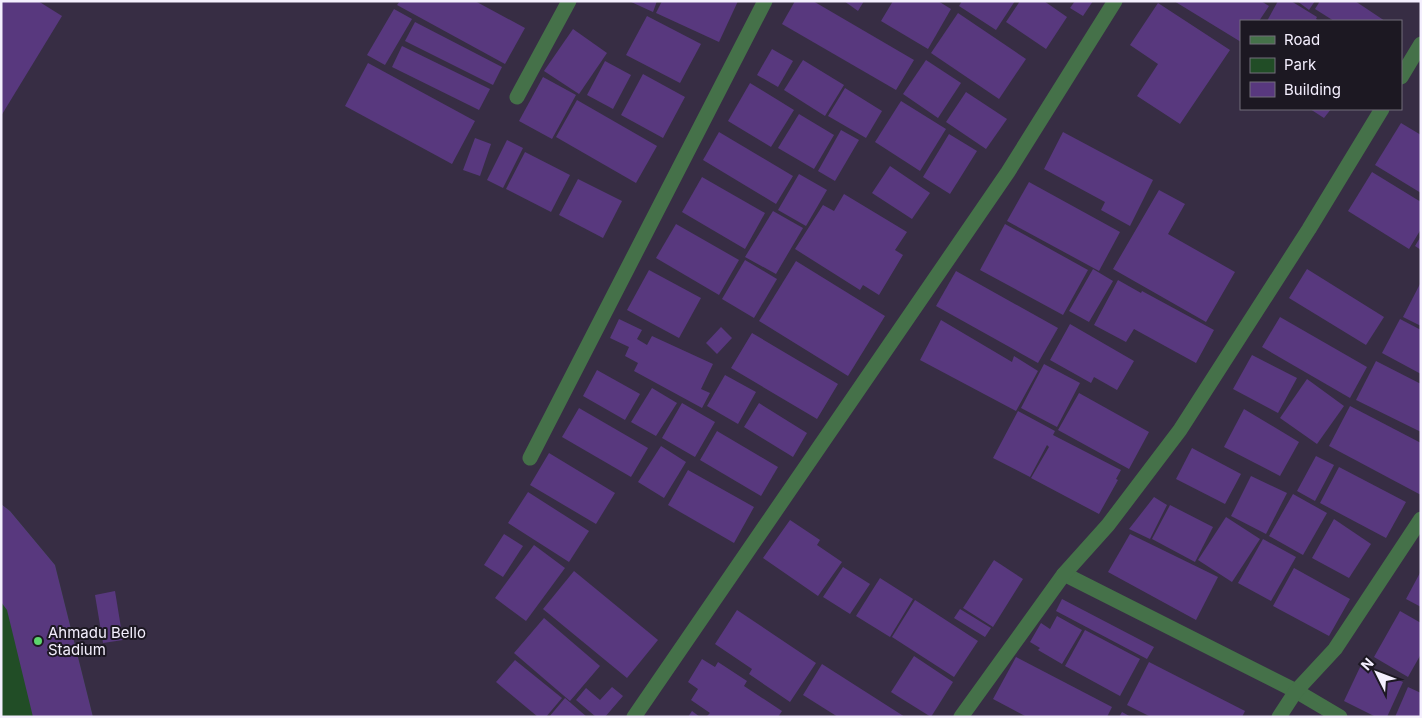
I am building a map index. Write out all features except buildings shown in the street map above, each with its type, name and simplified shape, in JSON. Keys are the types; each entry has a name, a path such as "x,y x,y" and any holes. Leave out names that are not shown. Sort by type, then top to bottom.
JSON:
{"street":[{"path":"517,97 569,1"},
{"path":"530,458 766,1"},
{"path":"634,717 1008,172 1116,1"},
{"path":"1402,75 1421,44"},
{"path":"961,717 1064,574 1108,525 1180,430 1304,238 1381,110"},
{"path":"1279,717 1296,691 1335,649 1421,519"},
{"path":"1064,574 1296,691 1340,717"}],"green space":[{"name":"Ahmadu Bello Stadium","path":"1,504 10,511 55,565 93,717 1,717"}],"place":[{"name":"Ahmadu Bello Stadium","path":"38,641"}]}
